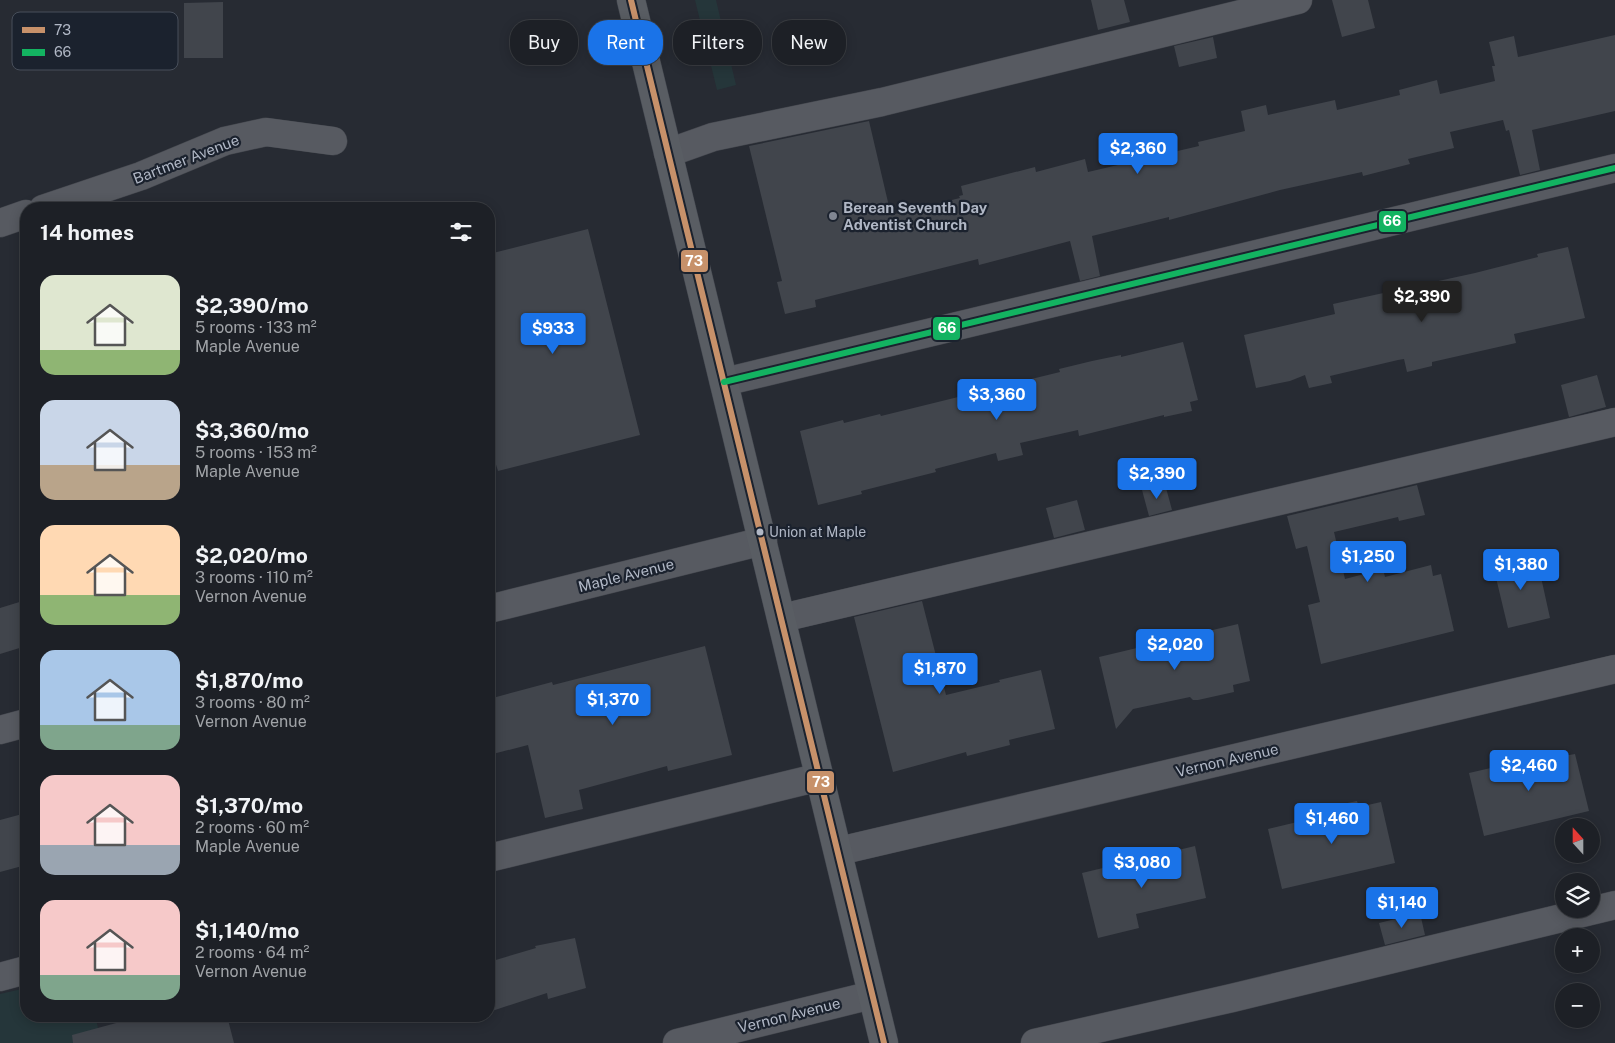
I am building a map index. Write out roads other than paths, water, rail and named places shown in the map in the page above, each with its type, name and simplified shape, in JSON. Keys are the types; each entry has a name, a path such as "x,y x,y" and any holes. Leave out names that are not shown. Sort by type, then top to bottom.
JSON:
{"main road":[{"path":"631,0 884,1043"}],"street":[{"path":"668,153 713,137 882,102 1298,0"},
{"name":"Bartmer Avenue","path":"64,202 141,176 224,141 266,132 333,141"},
{"path":"724,382 1615,168"},
{"path":"0,223 20,216"},
{"path":"782,618 1615,422"},
{"name":"Maple Avenue","path":"495,608 763,541"},
{"name":"Vernon Avenue","path":"839,852 1615,669"},
{"path":"0,730 20,725"},
{"path":"495,857 820,777"},
{"path":"1035,1043 1232,998 1615,905"},
{"path":"0,977 20,972"},
{"name":"Vernon Avenue","path":"677,1043 872,995"}],"place":[{"name":"Berean Seventh Day Adventist Church","path":"833,216"},
{"name":"Union at Maple","path":"760,532"}]}
